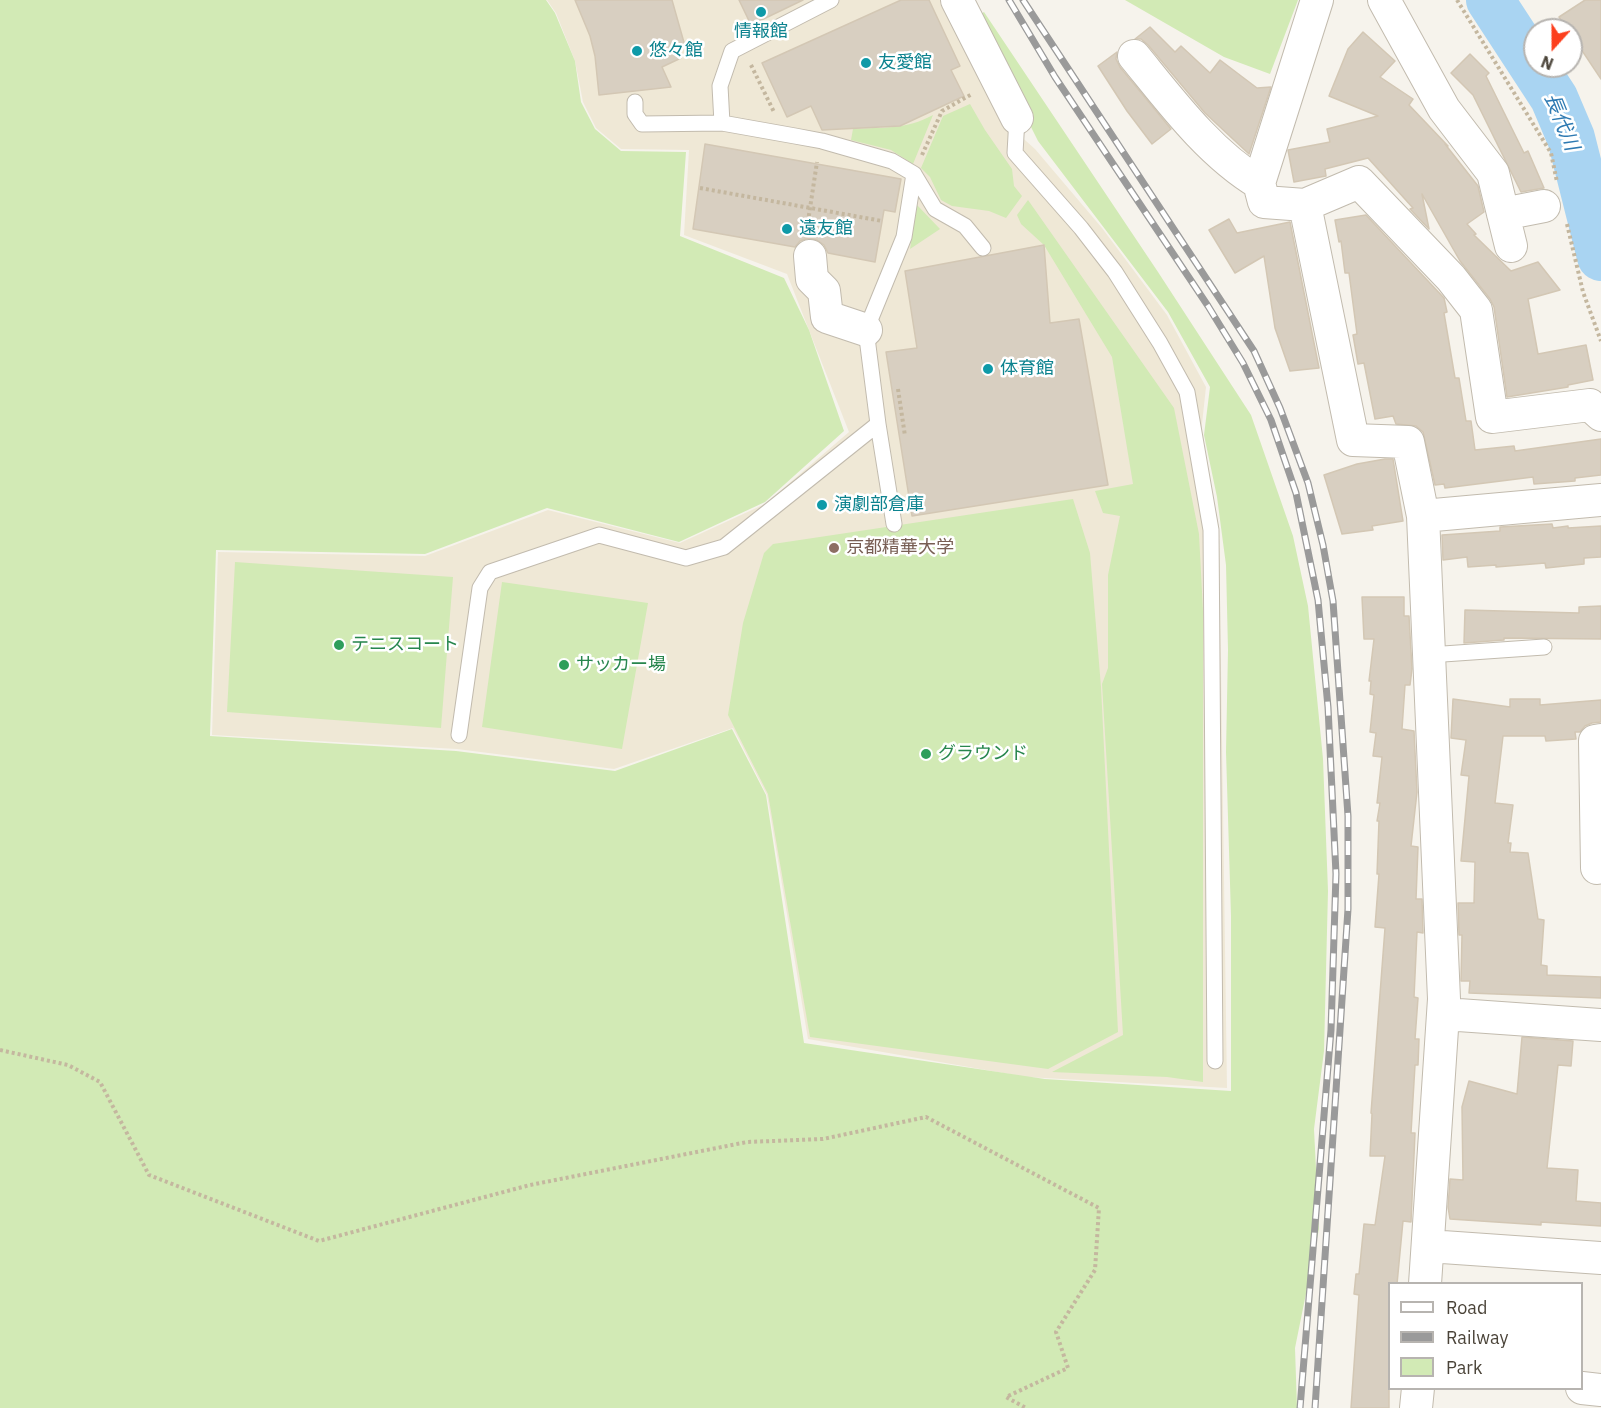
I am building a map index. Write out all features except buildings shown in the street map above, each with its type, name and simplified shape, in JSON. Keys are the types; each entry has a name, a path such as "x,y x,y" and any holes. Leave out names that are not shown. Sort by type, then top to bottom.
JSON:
{"street":[{"path":"957,0 1017,118"},
{"path":"1317,0 1259,183 1264,202 1305,205 1359,182 1451,278 1476,310 1492,417 1590,405 1601,415"},
{"path":"1384,0 1444,109 1493,173 1510,246"},
{"path":"1134,56 1186,120 1241,172 1259,183"},
{"path":"1305,205 1353,440 1408,442 1423,516 1444,1014 1425,1282"},
{"path":"1503,214 1557,205"},
{"path":"808,245 812,279 824,291 827,317 866,330"},
{"path":"1423,516 1601,500"},
{"path":"1597,868 1595,741 1601,740"},
{"path":"1444,1014 1601,1025"},
{"path":"1428,1246 1601,1258"},
{"path":"1583,1388 1601,1390"},
{"path":"1416,1408 1418,1390"}],"lane":[{"path":"722,123 720,86 732,51 831,0"},
{"path":"635,102 634,114 642,124 722,123 822,141 892,161 914,174 935,209 965,226 983,248"},
{"path":"1017,118 1015,153 1069,214 1115,273 1161,343 1187,392 1211,530 1215,1061"},
{"path":"894,524 866,330 904,237 914,174"},
{"path":"459,735 480,588 490,572 599,535 686,558 724,547 878,424"},
{"path":"1429,656 1544,647"}],"path":[{"path":"1456,0 1551,153 1557,205 1583,292 1601,341"},
{"path":"741,45 768,100"},
{"path":"914,174 942,111 975,92"},
{"path":"808,245 818,163"},
{"path":"700,188 882,220"},
{"path":"898,389 905,436"},
{"path":"0,1050 68,1065 100,1082 149,1175 319,1241 530,1185 747,1142 823,1139 926,1118 1099,1208 1095,1270 1056,1332 1068,1368 1006,1397 1026,1408"}],"shaded area":[{"name":"京都精華大学","path":"547,0 940,0 1007,124 1035,149 1102,228 1167,315 1206,387 1201,433 1219,528 1227,1088 1026,1077 808,1039 767,795 733,728 614,769 457,749 212,735 218,552 425,556 548,510 680,543 765,504 849,432 787,274 684,235 689,150 621,149 596,128 583,102 575,61 556,13"}],"green space":[{"path":"0,0 546,0 555,13 575,61 581,102 595,129 621,151 686,152 680,236 784,278 809,330 844,431 765,502 679,542 547,508 425,554 216,550 210,736 456,751 615,771 732,729 766,795 804,1043 1045,1079 1231,1091 1226,565 1217,497 1204,435 1210,387 1168,312 1038,141 976,17 984,12 1251,415 1293,536 1308,606 1323,759 1328,891 1324,1051 1314,1129 1319,1229 1295,1348 1297,1408 0,1408"},
{"path":"1125,0 1298,0 1270,74 1224,57"},
{"path":"970,104 1012,169 1014,186 1022,196 1006,218 989,211 952,206 941,200 930,177 921,168 943,116"},
{"path":"933,115 913,164 891,150 851,140 853,129 903,125"},
{"path":"1028,200 1174,408 1199,534 1203,611 1203,1082 1167,1077 1052,1072 1123,1035 1102,684 1108,668 1108,575 1120,516 1103,513 1095,491 1133,484 1112,357 1044,245 1021,224 1017,215"},
{"path":"917,205 940,229 910,249"},
{"name":"グラウンド","path":"1073,499 1090,553 1101,687 1118,1032 1048,1069 810,1037 768,794 728,715 743,623 764,553 773,544"},
{"name":"テニスコート","path":"235,562 453,577 441,728 227,712"},
{"name":"サッカー場","path":"502,582 648,603 622,749 482,727"}],"waterway":[{"name":"長代川","path":"1490,0 1554,98 1571,138 1601,257"}],"railway":[{"path":"1009,0 1055,77 1208,306 1243,363 1271,420 1296,493 1318,600 1328,707 1336,874 1331,1030 1300,1408"},
{"path":"1023,0 1254,351 1280,408 1308,483 1323,545 1333,601 1348,816 1348,909 1315,1408"}],"place":[{"name":"情報館","path":"761,12"},
{"name":"悠々館","path":"637,51"},
{"name":"友愛館","path":"866,63"},
{"name":"遠友館","path":"787,229"},
{"name":"体育館","path":"988,369"},
{"name":"演劇部倉庫","path":"822,505"},
{"name":"京都精華大学","path":"834,548"},
{"name":"テニスコート","path":"339,645"},
{"name":"サッカー場","path":"564,665"},
{"name":"グラウンド","path":"926,754"}]}
